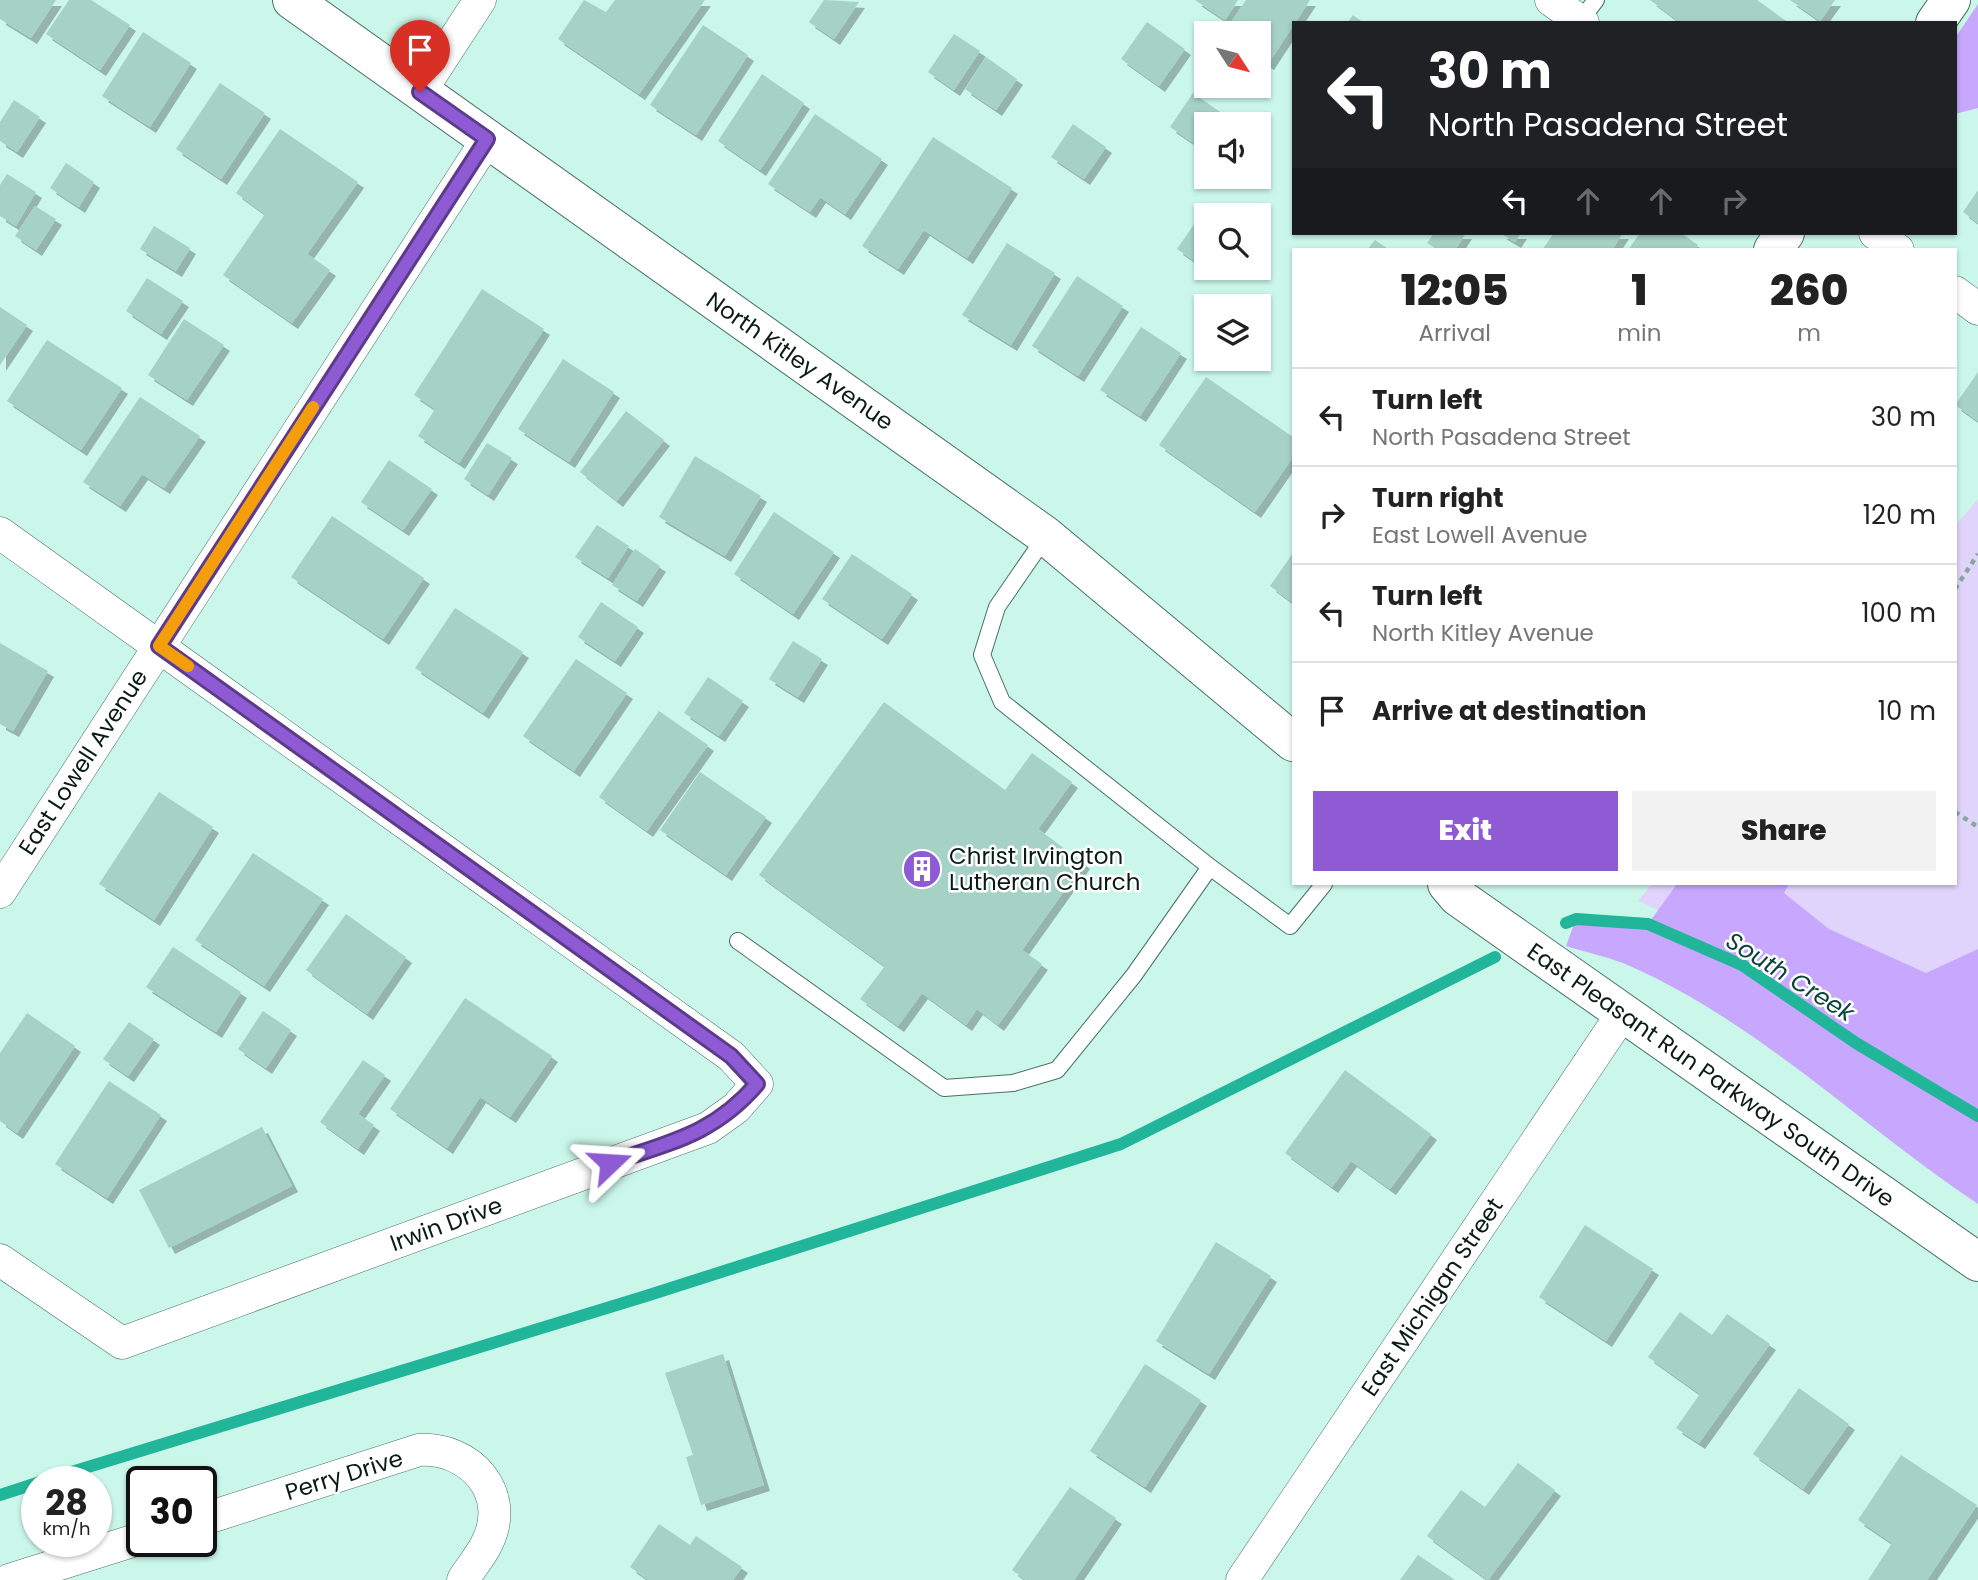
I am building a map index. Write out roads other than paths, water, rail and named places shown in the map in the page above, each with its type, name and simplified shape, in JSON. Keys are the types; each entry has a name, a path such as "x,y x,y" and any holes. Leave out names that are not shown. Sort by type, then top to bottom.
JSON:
{"street":[{"name":"North Kitley Avenue","path":"292,0 1046,536 1292,741"},
{"path":"420,92 481,0"},
{"path":"1551,0 1586,14"},
{"path":"1936,21 1951,0"},
{"name":"East Lowell Avenue","path":"0,892 487,139"},
{"path":"1878,235 1895,248"},
{"path":"1957,293 1978,309"},
{"path":"0,533 159,646"},
{"name":"Irwin Drive","path":"0,1260 122,1343 708,1128 736,1108 757,1084 731,1056 159,646"},
{"name":"East Pleasant Run Parkway South Drive","path":"1448,885 1458,897 1622,1014 1978,1262"},
{"name":"East Michigan Street","path":"1242,1580 1622,1014"},
{"name":"Perry Drive","path":"217,1515 419,1450 450,1453 472,1464 482,1475 490,1490 495,1513 488,1542 463,1580"},
{"path":"9,1580 126,1543"}],"lane":[{"path":"1046,536 997,607 982,655 1002,702 1210,867 1290,926 1323,885"},
{"path":"738,941 944,1088 1013,1083 1057,1070 1134,975 1210,867"}],"waterway":[{"name":"South Creek","path":"1566,923 1576,919 1648,924 1742,965 1856,1043 1978,1116"},
{"path":"91,1466 646,1296 1121,1144 1495,957"},
{"path":"0,1495 21,1488"}],"place":[{"name":"Christ Irvington Lutheran Church","path":"922,869"}]}
